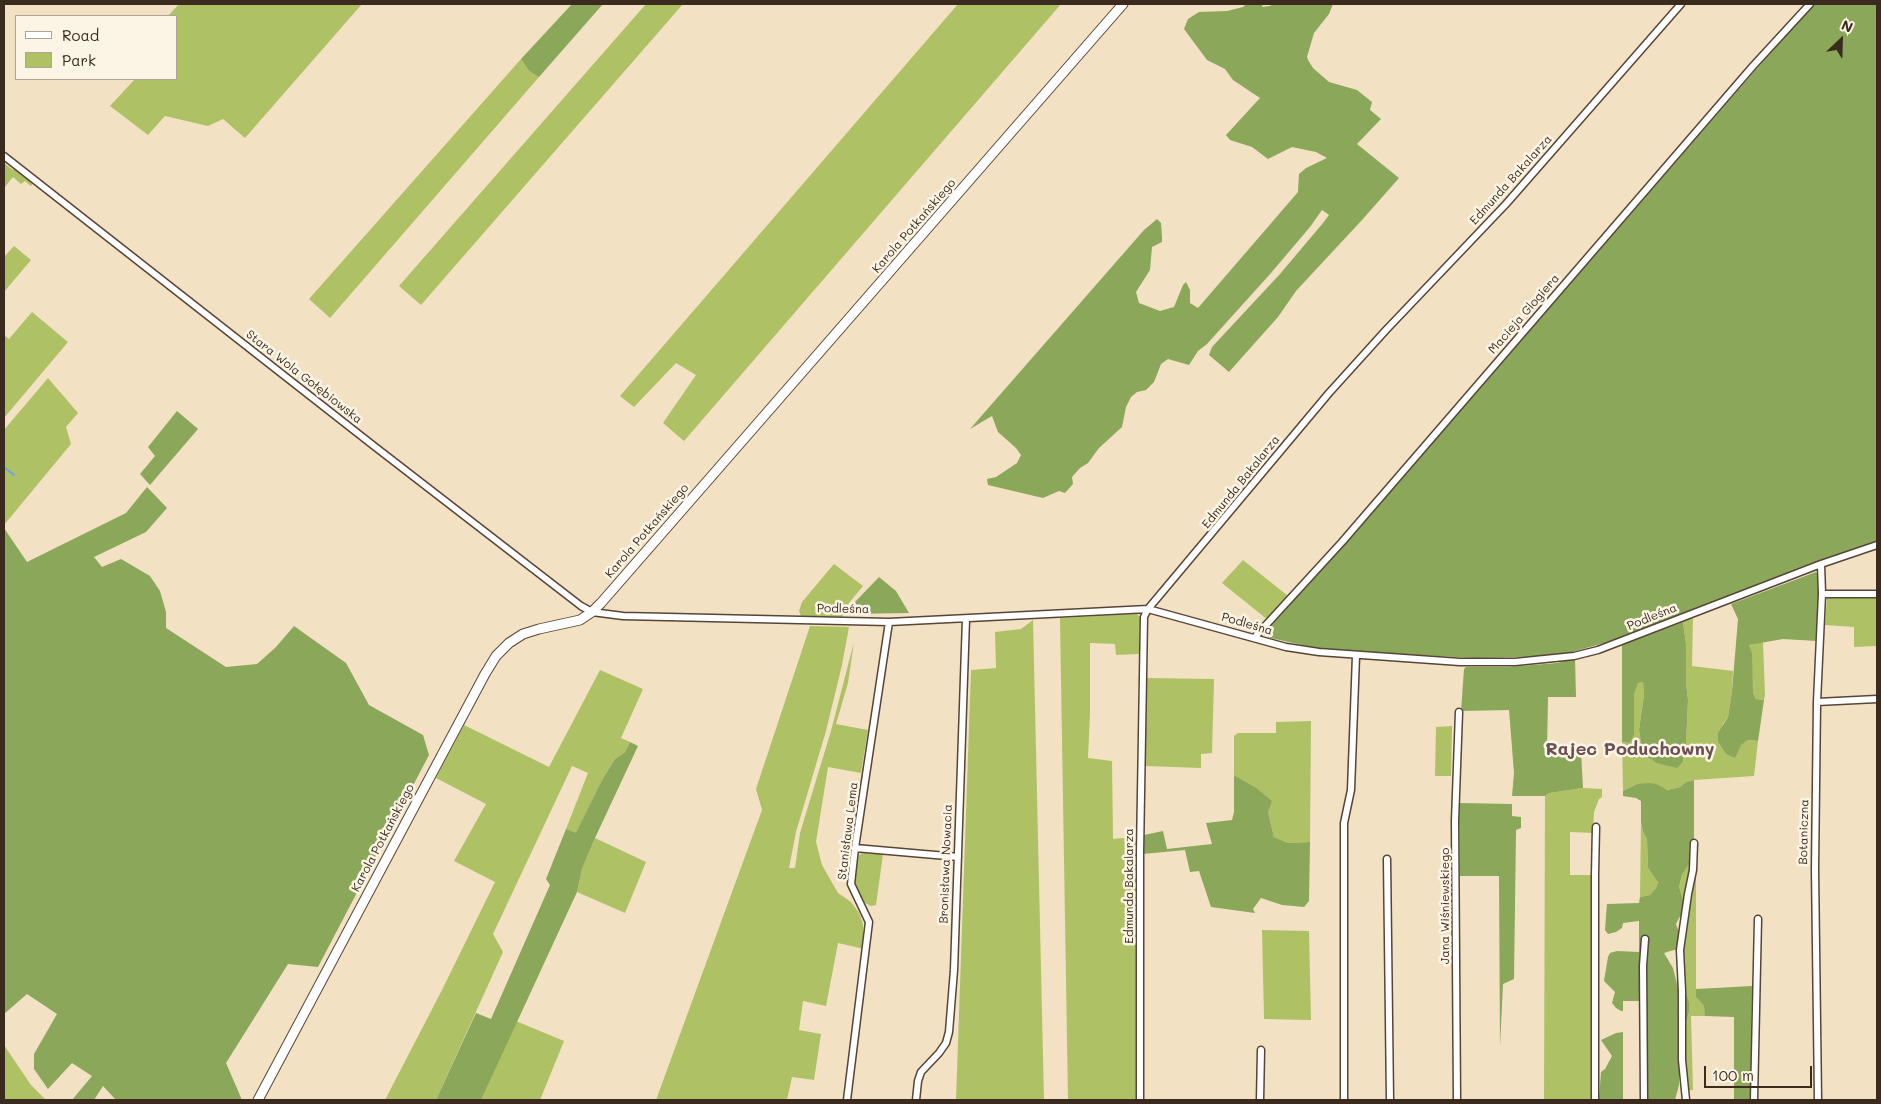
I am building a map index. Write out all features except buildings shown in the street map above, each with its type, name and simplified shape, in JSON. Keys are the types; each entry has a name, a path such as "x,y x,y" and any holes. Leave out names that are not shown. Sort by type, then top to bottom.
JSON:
{"street":[{"name":"Karola Potkańskiego","path":"258,1100 490,664 502,649 523,634 580,620 592,612 1123,4"},
{"name":"Edmunda Bakalarza","path":"1140,1100 1144,617 1148,609 1329,393 1506,204 1681,4"},
{"name":"Macieja Glogiera","path":"1255,638 1342,542 1753,66 1810,4"},
{"name":"Stara Wola Gołębiowska","path":"4,156 366,440 573,600 592,612"},
{"name":"Podleśna","path":"592,612 623,616 889,622 1148,609 1286,647 1319,652 1460,662 1515,662 1574,656 1605,648 1821,564 1877,545"},
{"name":"Botaniczna","path":"1818,1100 1815,869 1817,702 1822,594 1821,564"},
{"path":"1822,594 1877,594"},
{"name":"Bronisława Nowacia","path":"916,1100 921,1072 946,1043 949,1032 958,857 966,619"},
{"name":"Stanisława Lema","path":"847,1100 869,922 851,884 889,622"},
{"path":"1344,1100 1344,823 1351,790 1356,656"},
{"path":"1817,702 1877,700"},
{"name":"Jana Wiśniewskiego","path":"1457,1100 1455,821 1458,712"},
{"path":"1595,1100 1596,827"},
{"path":"1686,1100 1682,1060 1680,950 1693,870 1694,843"},
{"path":"855,848 958,857"},
{"path":"1387,859 1390,1100"},
{"path":"1754,1100 1758,919"},
{"path":"1644,1100 1643,966 1645,939"},
{"path":"1260,1100 1261,1050"}],"green space":[{"path":"179,4 362,4 245,138 223,119 208,126 165,116 148,135 110,106 134,80 178,80 178,15 169,15"},
{"path":"572,4 603,4 539,77 529,71 521,59"},
{"path":"646,4 683,4 421,305 399,286"},
{"path":"958,4 1061,4 684,441 663,423 696,375 676,363 634,407 620,396"},
{"path":"1246,4 1263,4 1262,7 1273,4 1333,4 1329,14 1314,33 1307,57 1308,60 1313,68 1329,82 1357,90 1372,102 1370,110 1381,119 1357,144 1399,178 1296,291 1278,317 1229,372 1209,355 1212,347 1280,274 1323,223 1329,215 1322,210 1271,273 1207,344 1198,351 1189,365 1168,359 1161,364 1154,382 1146,390 1137,392 1131,397 1126,407 1122,427 1072,477 1073,484 1065,493 1059,491 1043,498 988,485 987,479 996,477 1017,463 1021,455 998,432 992,416 970,429 1144,230 1157,219 1161,223 1162,242 1152,247 1150,270 1136,292 1139,303 1160,311 1174,307 1186,282 1190,290 1190,303 1198,308 1298,192 1299,174 1306,168 1327,158 1316,152 1292,147 1268,159 1252,147 1230,140 1226,135 1260,98 1233,80 1225,69 1207,60 1184,29 1188,19 1199,12 1227,11 1243,7"},
{"path":"1813,4 1877,4 1877,542 1763,582 1622,638 1557,656 1474,658 1361,652 1315,648 1271,638 1264,634 1438,436"},
{"path":"521,59 529,71 539,77 330,318 309,299"},
{"path":"4,163 33,183 31,186 25,181 21,184 13,177 4,188"},
{"path":"14,246 31,260 4,292 4,257"},
{"path":"32,312 68,342 4,418 4,335 9,339"},
{"path":"48,378 78,413 66,427 71,444 4,525 4,430"},
{"path":"177,411 198,429 150,485 140,474 155,456 148,447"},
{"path":"147,487 167,508 146,532 94,557 102,567 121,559 150,576 160,591 166,612 166,628 226,667 257,664 276,647 294,626 346,663 369,705 423,735 429,755 318,967 288,964 226,1063 242,1100 116,1100 103,1086 94,1100 72,1100 92,1076 72,1063 48,1089 34,1069 34,1054 57,1014 27,994 4,1014 4,528 27,562 126,513"},
{"path":"1243,560 1288,596 1268,620 1222,583"},
{"path":"834,564 863,586 849,603 842,617 801,616 799,611 802,602"},
{"path":"1816,572 1819,577 1817,641 1783,639 1749,645 1752,654 1753,693 1756,699 1764,700 1758,741 1748,740 1741,745 1735,758 1726,754 1718,742 1718,733 1728,717 1732,691 1738,619 1731,604"},
{"path":"879,577 896,591 909,613 848,614 854,603"},
{"path":"1827,598 1877,598 1877,646 1854,647 1854,627 1825,625"},
{"path":"1137,614 1140,617 1139,654 1116,655 1115,644 1090,643 1088,758 1112,761 1113,839 1136,837 1136,1100 1068,1100 1060,618"},
{"path":"1693,617 1692,666 1733,671 1728,717 1723,724 1718,742 1726,754 1748,740 1758,741 1754,776 1694,780 1686,782 1680,787 1666,790 1657,784 1637,784 1623,791 1622,742 1630,743 1634,735 1634,695 1638,683 1643,682 1644,695 1639,730 1643,757 1651,759 1656,763 1677,767 1683,762 1688,700 1686,644 1683,622"},
{"path":"1033,620 1044,1100 956,1100 971,670 996,668 995,632 1021,629"},
{"path":"1683,622 1686,644 1688,700 1683,762 1677,768 1656,763 1651,759 1643,757 1639,730 1644,695 1643,682 1638,683 1634,695 1634,735 1630,743 1622,742 1622,645"},
{"path":"810,626 849,627 826,731 796,832 789,868 795,868 800,833 831,731 854,642 848,683 836,724 868,730 861,773 828,767 816,842 822,865 838,893 851,902 859,913 863,924 864,949 838,943 826,1006 803,1001 799,1030 821,1034 814,1080 792,1077 787,1100 656,1100 762,810 756,789"},
{"path":"1763,642 1764,700 1756,699 1753,693 1749,645"},
{"path":"1575,658 1576,697 1548,697 1547,750 1581,751 1583,788 1549,793 1545,796 1512,796 1514,773 1509,710 1461,711 1464,669 1466,667 1508,667 1557,663"},
{"path":"600,670 643,689 621,738 630,742 625,752 615,759 602,780 576,834 566,829 588,773 572,766 493,934 503,952 436,1100 385,1100 495,882 454,861 486,804 436,778 464,725 549,767"},
{"path":"1146,678 1214,679 1212,753 1201,754 1201,768 1145,766"},
{"path":"1311,721 1310,842 1288,843 1274,837 1268,812 1255,787 1234,775 1234,736 1238,733 1276,733 1276,722"},
{"path":"1452,726 1451,776 1435,776 1436,727"},
{"path":"630,742 638,746 582,869 577,892 481,1100 436,1100 476,1013 491,1019 550,885 546,879 566,829 576,833 602,780 615,759 625,752"},
{"path":"1234,775 1255,787 1272,801 1268,812 1274,837 1288,843 1310,842 1309,901 1304,907 1282,905 1261,898 1253,909 1255,913 1211,907 1199,871 1190,872 1185,850 1143,854 1144,835 1163,831 1167,849 1212,844 1206,823 1232,820 1234,812"},
{"path":"1694,780 1694,839 1690,843 1689,864 1682,875 1679,887 1684,902 1684,912 1676,924 1680,935 1677,949 1664,953 1673,968 1678,988 1686,993 1689,1003 1689,1012 1679,1051 1679,1085 1675,1100 1647,1100 1647,1003 1623,1001 1623,1011 1621,1011 1612,1003 1615,992 1604,981 1610,953 1617,951 1639,952 1639,921 1623,923 1622,928 1608,934 1605,930 1607,904 1639,903 1640,897 1650,895 1658,882 1648,868 1647,839 1641,822 1641,801 1636,798 1623,796 1623,791 1637,784 1649,783 1657,784 1667,790 1680,787 1686,782"},
{"path":"1583,788 1602,789 1602,797 1599,799 1594,812 1593,833 1570,832 1570,875 1593,875 1593,1100 1544,1100 1545,796 1549,793"},
{"path":"1459,803 1512,804 1512,816 1521,817 1521,828 1516,830 1514,979 1503,984 1500,1047 1499,876 1460,876"},
{"path":"1641,822 1647,839 1648,868 1658,881 1656,888 1650,895 1640,897"},
{"path":"595,838 646,862 625,913 577,892 582,869"},
{"path":"863,853 883,854 876,905 871,906 865,903 854,882 859,855"},
{"path":"1689,864 1691,874 1684,902 1679,887 1682,875"},
{"path":"1696,875 1696,997 1704,1006 1705,1016 1691,1016 1693,1090 1689,1090 1687,1089 1686,1080 1684,1032 1689,1012 1683,992 1683,949 1693,878"},
{"path":"1262,930 1309,931 1311,1020 1264,1019"},
{"path":"1752,986 1751,1100 1734,1100 1734,1017 1705,1016 1704,1006 1696,997 1696,989"},
{"path":"516,1021 564,1041 540,1100 481,1100"},
{"path":"1623,1032 1623,1100 1599,1100 1601,1072 1605,1069 1612,1056 1601,1040"},
{"path":"4,1045 31,1085 46,1100 4,1100"}],"waterway":[{"path":"4,467 14,475"}],"district":[{"name":"Rajec Poduchowny","path":"1630,749"}]}
